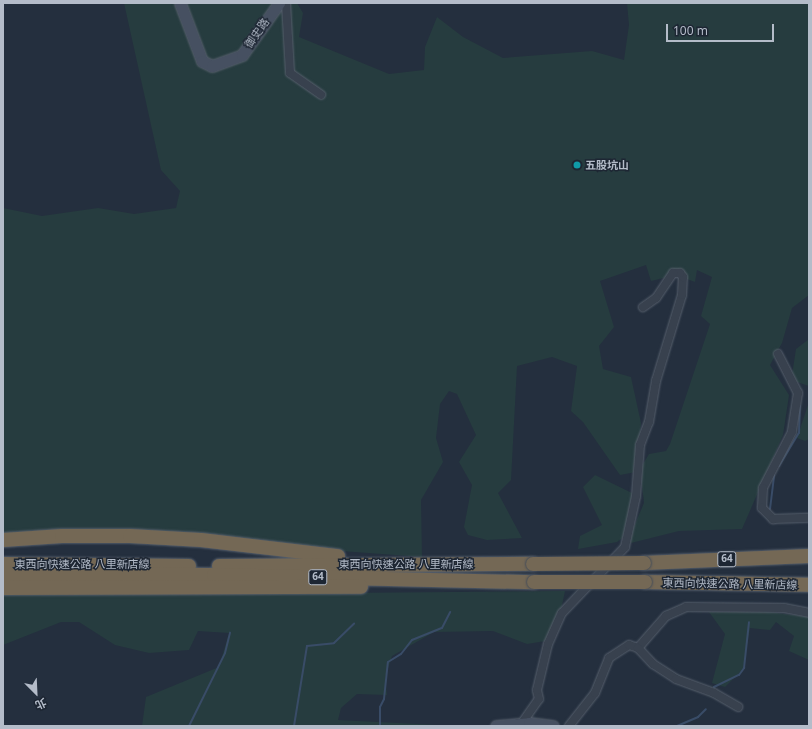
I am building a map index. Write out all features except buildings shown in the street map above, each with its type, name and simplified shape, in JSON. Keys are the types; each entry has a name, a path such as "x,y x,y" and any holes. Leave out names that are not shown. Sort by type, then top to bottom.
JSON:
{"highway":[{"path":"3,540 62,536 130,536 201,540 311,555 448,564"},
{"name":"東西向快速公路 八里新店線","path":"3,564 102,575 208,566 533,564 644,562 809,556"},
{"name":"東西向快速公路 八里新店線","path":"3,574 809,585"},
{"path":"3,588 102,575"}],"street":[{"name":"御史路","path":"180,3 202,61 212,66 242,55 278,3"},
{"path":"286,3 290,72 321,95"},
{"path":"496,726 510,723 522,723 539,699 537,690 548,644 562,614 625,547 636,496 640,445 649,422 656,381 682,295 682,277 680,273 674,273 656,298 643,307"},
{"path":"778,354 798,393 792,432 763,488 762,508 773,519 809,518"},
{"path":"638,648 666,616 686,607 784,608 809,613"},
{"path":"569,726 595,693 609,658 629,645 638,648 653,664 676,679 714,693 738,707"},
{"path":"510,723 554,726"}],"green space":[{"path":"124,3 297,3 303,13 299,37 389,74 424,70 425,47 437,17 463,37 503,58 592,51 624,60 629,25 627,3 809,3 809,295 792,308 782,343 770,365 789,395 783,435 742,529 679,531 631,543 629,538 644,503 640,469 649,454 666,451 670,444 710,324 701,316 712,277 697,270 695,282 676,275 651,281 646,265 600,281 614,327 599,346 603,369 631,377 641,423 636,472 620,475 583,422 571,411 577,366 552,357 517,366 511,480 498,493 522,538 487,540 468,535 464,527 472,485 459,462 476,435 457,394 449,391 440,404 436,438 443,462 421,500 422,557 73,531 3,537 3,208 42,216 98,208 134,214 176,208 180,191 161,170"},
{"path":"809,339 809,386 797,382 792,375 796,349"},
{"path":"809,402 809,439 805,441 797,438"},
{"path":"595,475 634,494 625,536 617,542 578,549 580,536 602,525 583,487"},
{"path":"3,591 220,594 565,591 558,624 545,641 527,644 493,631 434,632 392,656 385,678 387,695 357,694 341,708 338,720 457,726 142,726 146,697 219,667 229,633 198,631 189,650 149,653 115,645 79,622 61,622 3,645"},
{"path":"709,612 769,612 809,617 809,660 789,651 794,636 776,622 770,630 750,628 743,669 725,687 712,683 725,634"}],"waterway":[{"path":"779,466 799,433 800,406"},
{"path":"770,509 774,475"},
{"path":"380,726 380,707 384,699 388,662 401,654 412,640 442,628 450,612"},
{"path":"714,687 739,675 744,668 749,622"},
{"path":"294,726 307,646 334,643 354,624"},
{"path":"189,726 225,653 230,633"},
{"path":"677,726 698,717 706,709"}],"place":[{"name":"五股坑山","path":"577,165"}]}
